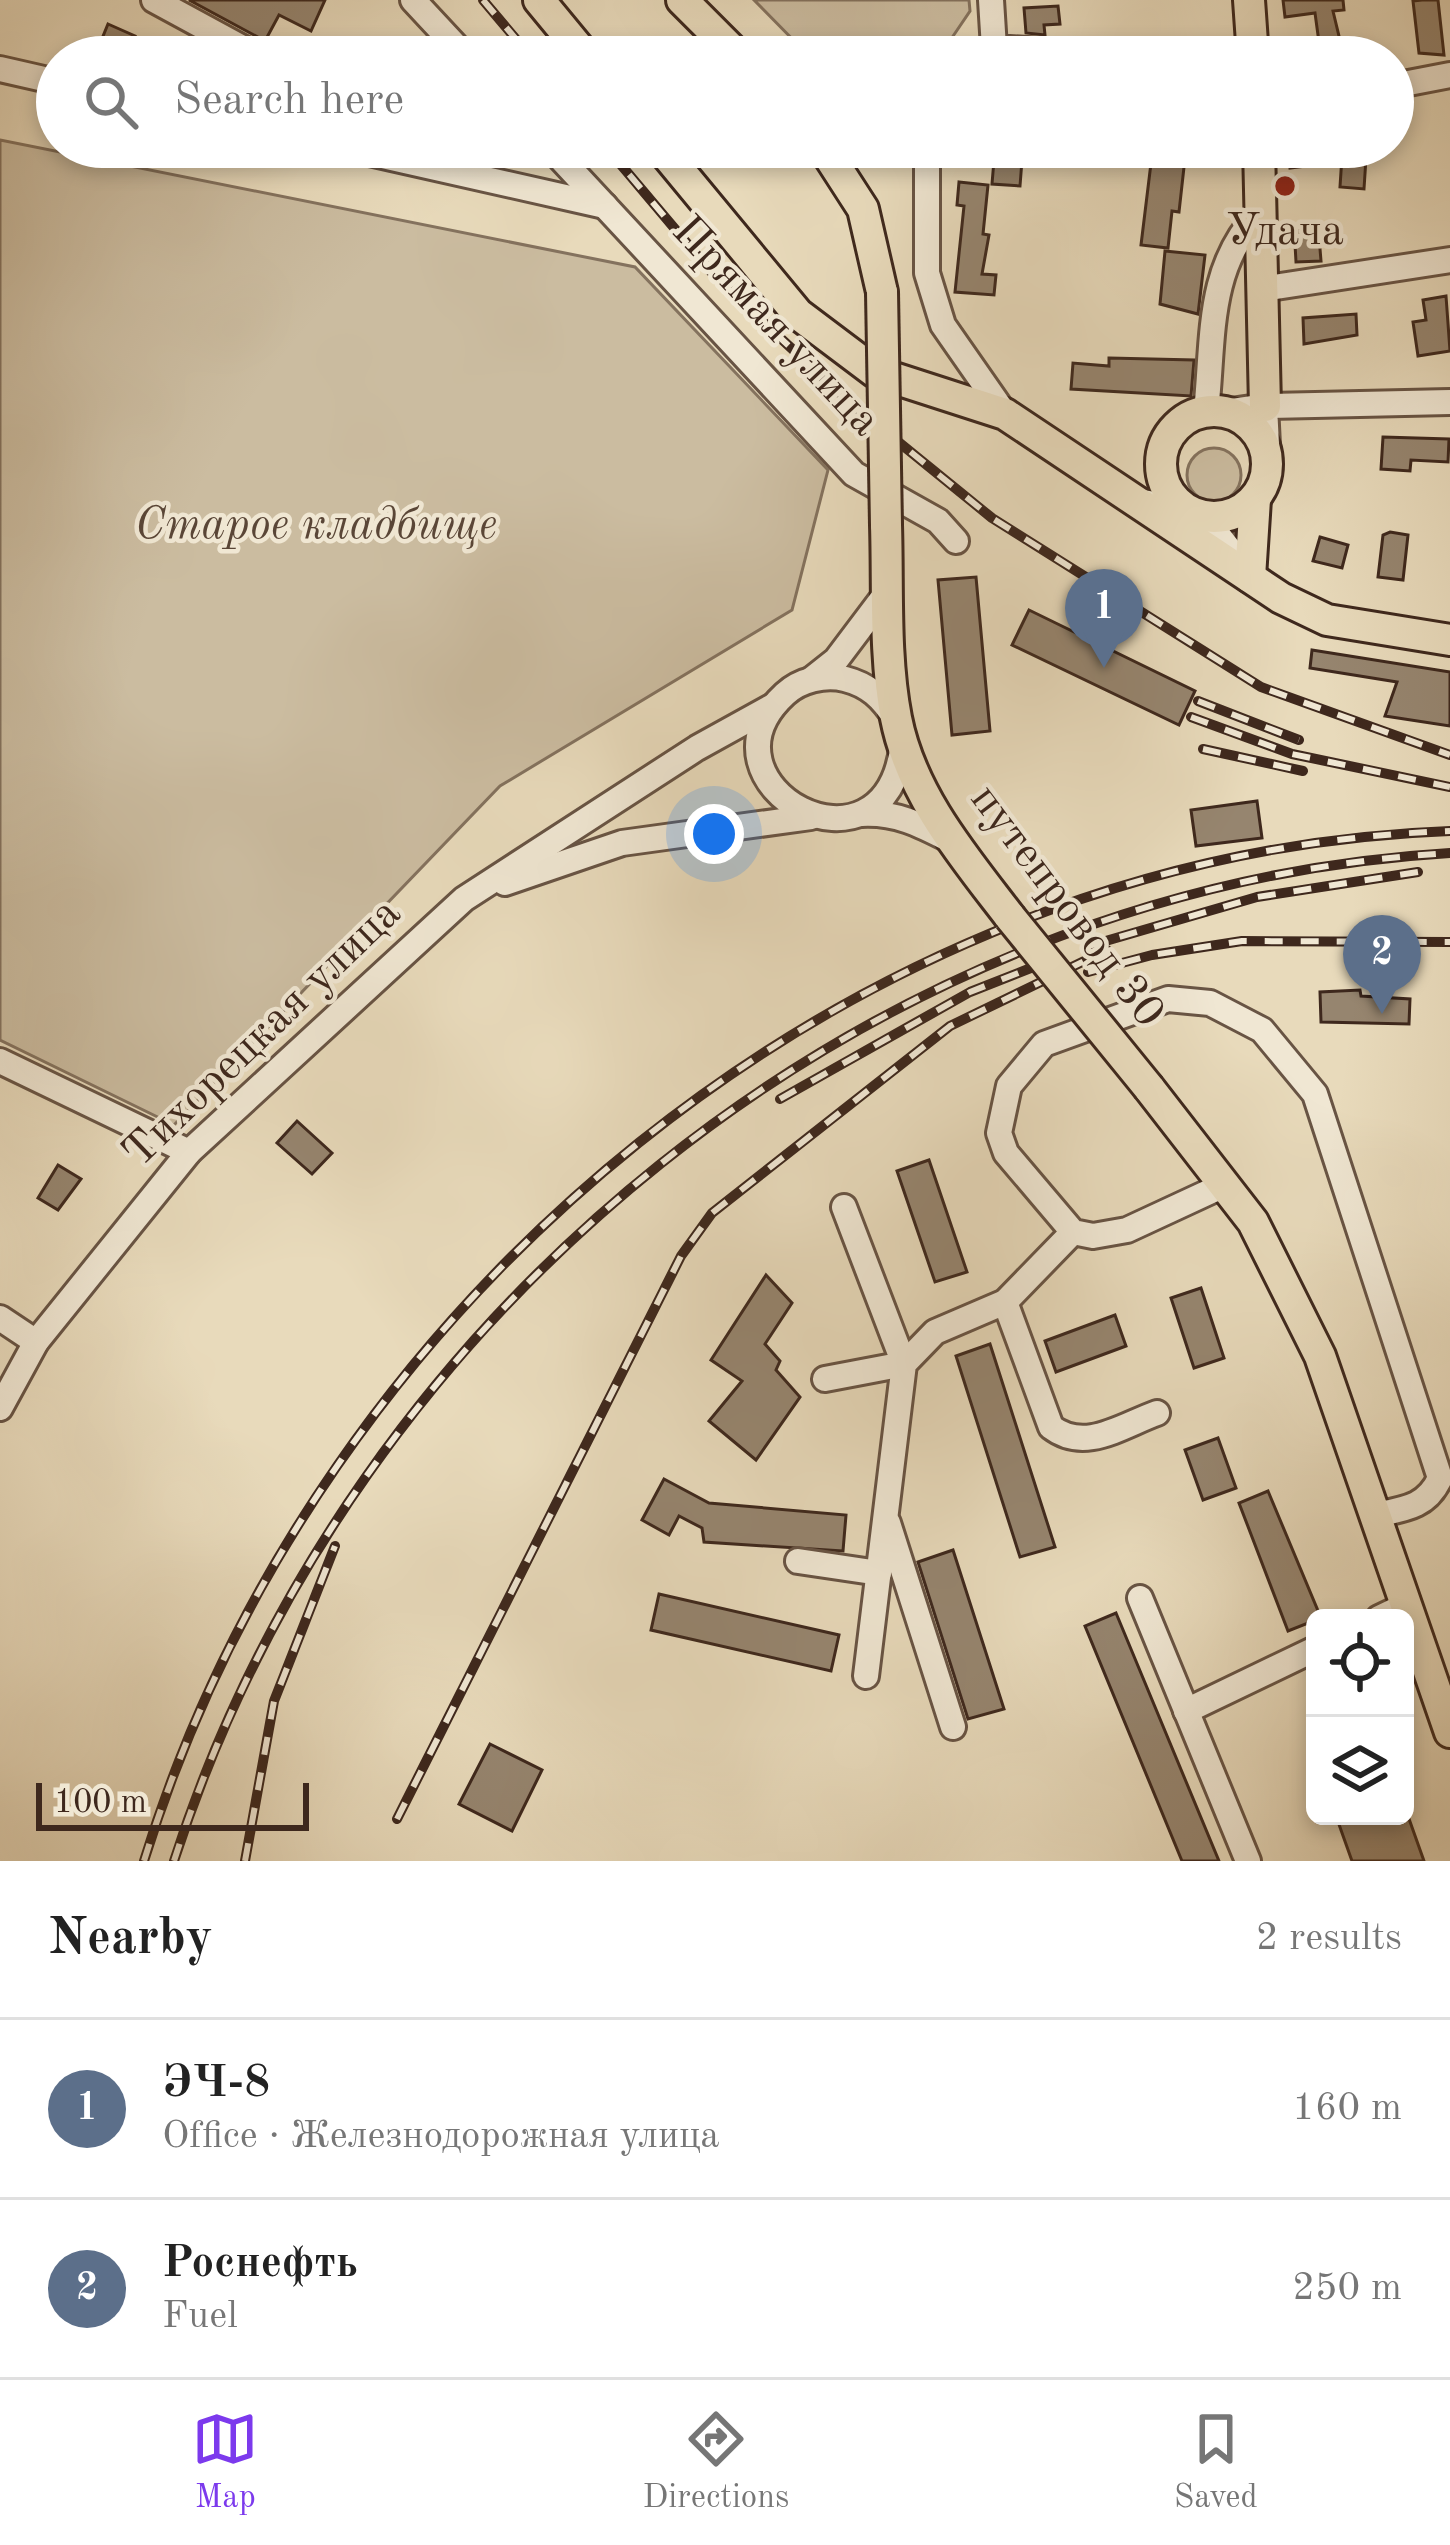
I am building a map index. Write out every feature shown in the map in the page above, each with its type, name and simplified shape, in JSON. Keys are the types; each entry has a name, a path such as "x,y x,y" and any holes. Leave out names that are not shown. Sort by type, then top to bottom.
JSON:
{"main road":[{"path":"539,0 569,36"},
{"path":"682,0 718,36"},
{"path":"1249,0 1252,36"},
{"path":"677,168 798,314 875,372 1005,414 1250,577 1327,620 1450,640"},
{"name":"путепровод 30","path":"837,168 863,209 882,292 888,590 900,730 921,787 952,842 1253,1222 1319,1356 1375,1516 1393,1609"},
{"path":"1259,168 1265,406"},
{"path":"1250,577 1255,500 1268,465 1256,431 1215,412 1174,429 1161,464 1164,482 1196,513 1240,511 1255,500"},
{"name":"путепровод 30","path":"1414,1656 1450,1732"}],"street":[{"path":"154,0 220,36"},
{"path":"413,0 446,36"},
{"path":"991,0 993,36"},
{"path":"0,69 36,77"},
{"path":"1414,82 1450,75"},
{"path":"436,168 605,206"},
{"name":"Прямая улица","path":"570,168 854,474 938,521 956,541"},
{"path":"927,168 927,273 943,325 1005,414"},
{"path":"1259,213 1234,240 1220,278 1215,412 1265,406 1450,402"},
{"path":"1262,290 1450,260"},
{"path":"1265,406 1268,465"},
{"path":"1135,500 1196,513 1250,577"},
{"path":"464,899 812,679 836,660 888,590"},
{"path":"812,679 838,677 862,684 882,698 900,730 892,785 859,814"},
{"path":"773,706 759,749 763,771 790,807 811,817"},
{"path":"464,899 622,843 811,817 898,816 952,842"},
{"name":"Тихорецкая улица","path":"0,1408 36,1342 189,1152 464,899"},
{"path":"1224,1185 1127,1230 1093,1236 1073,1232 1006,1153 1000,1133 1009,1086 1044,1044 1168,999 1210,1003 1262,1030 1315,1094 1440,1478 1433,1494 1418,1505 1375,1516"},
{"path":"0,1061 189,1152"},
{"path":"844,1208 904,1364 866,1676"},
{"path":"825,1378 904,1364 935,1332 1005,1302 1073,1232"},
{"path":"1005,1302 1051,1427 1079,1442 1157,1413"},
{"path":"0,1318 36,1342"},
{"path":"886,1514 953,1727"},
{"path":"798,1561 879,1573"},
{"path":"1140,1598 1248,1861"},
{"path":"1186,1712 1306,1653"}],"green space":[{"path":"754,0 969,0 970,11 953,36 789,36"},
{"name":"Старое кладбище","path":"0,140 36,147 36,168 140,168 635,267 828,470 792,610 500,786 174,1125 0,1040"},
{"path":"1214,448 1233,456 1241,475 1233,494 1214,502 1195,494 1187,475 1195,456"}],"building":[{"path":"189,0 325,0 311,31 279,15 268,36 256,36"},
{"path":"1283,0 1343,0 1344,10 1333,11 1339,36 1318,36 1315,13 1285,17"},
{"path":"1438,0 1444,55 1419,53 1413,1"},
{"path":"1058,6 1060,24 1044,25 1045,35 1026,33 1024,8"},
{"path":"108,24 135,36 103,36"},
{"path":"993,168 1021,168 1020,186 992,184"},
{"path":"1150,168 1184,168 1179,212 1172,211 1168,248 1141,245"},
{"path":"1341,168 1365,168 1364,189 1340,187"},
{"path":"959,182 988,185 983,234 989,235 982,274 996,275 994,295 955,292 964,206 957,205"},
{"path":"1318,224 1321,261 1296,262 1294,226"},
{"path":"1165,251 1205,255 1198,314 1160,304"},
{"path":"1446,296 1450,351 1418,356 1413,322 1426,320 1423,300"},
{"path":"1356,314 1357,335 1304,344 1303,318"},
{"path":"1109,358 1194,360 1191,396 1071,389 1073,363 1109,366"},
{"path":"1383,437 1449,439 1448,462 1411,460 1410,471 1381,469"},
{"path":"1383,535 1408,535 1403,580 1378,577"},
{"path":"1320,537 1348,545 1342,568 1313,561"},
{"path":"976,577 990,731 952,735 938,580"},
{"path":"1029,610 1195,691 1179,725 1012,645"},
{"path":"1312,650 1450,672 1450,726 1385,716 1397,682 1310,668"},
{"path":"1257,801 1262,838 1196,846 1191,810"},
{"path":"1360,990 1361,996 1410,999 1409,1024 1321,1022 1320,992"},
{"path":"297,1121 332,1153 312,1174 277,1143"},
{"path":"929,1160 967,1272 935,1282 897,1171"},
{"path":"58,1165 81,1179 58,1210 38,1198"},
{"path":"766,1275 792,1303 765,1344 780,1361 776,1370 800,1397 756,1460 709,1421 742,1381 711,1360"},
{"path":"1201,1288 1224,1358 1194,1368 1171,1298"},
{"path":"1115,1315 1126,1346 1056,1372 1045,1341"},
{"path":"990,1344 1055,1547 1020,1557 956,1356"},
{"path":"1218,1438 1236,1488 1203,1500 1185,1450"},
{"path":"664,1479 709,1503 846,1515 843,1551 704,1542 702,1528 679,1516 669,1535 642,1520"},
{"path":"1268,1491 1317,1609 1306,1609 1306,1624 1288,1631 1239,1503"},
{"path":"953,1550 1004,1709 968,1719 918,1562"},
{"path":"659,1594 839,1635 831,1671 651,1630"},
{"path":"1116,1613 1219,1861 1182,1861 1085,1626"},
{"path":"490,1744 542,1770 512,1831 459,1804"},
{"path":"1339,1825 1411,1825 1424,1861 1352,1861"}],"railway":[{"path":"483,0 513,36"},
{"path":"624,168 718,280 848,401 992,518 1261,687 1450,755"},
{"path":"1198,701 1299,740"},
{"path":"1191,717 1292,754 1450,787"},
{"path":"1203,749 1303,771"},
{"path":"144,1861 225,1656 337,1466 476,1293 639,1143 821,1018 1019,922 1230,858 1450,831"},
{"path":"174,1861 256,1661 366,1477 502,1310 660,1164 838,1042 1031,948 1236,884 1450,853"},
{"path":"1085,947 1257,897 1418,872"},
{"path":"1088,972 1152,955 1242,941 1450,942"},
{"path":"397,1819 681,1256 712,1213 950,1026 1107,950"},
{"path":"780,1099 970,992 1046,962"},
{"path":"245,1861 274,1701 335,1546"}],"place":[{"name":"Удача","path":"1285,186"},
{"name":"ЭЧ-8","path":"1104,668"},
{"name":"Роснефть","path":"1382,1014"}]}
